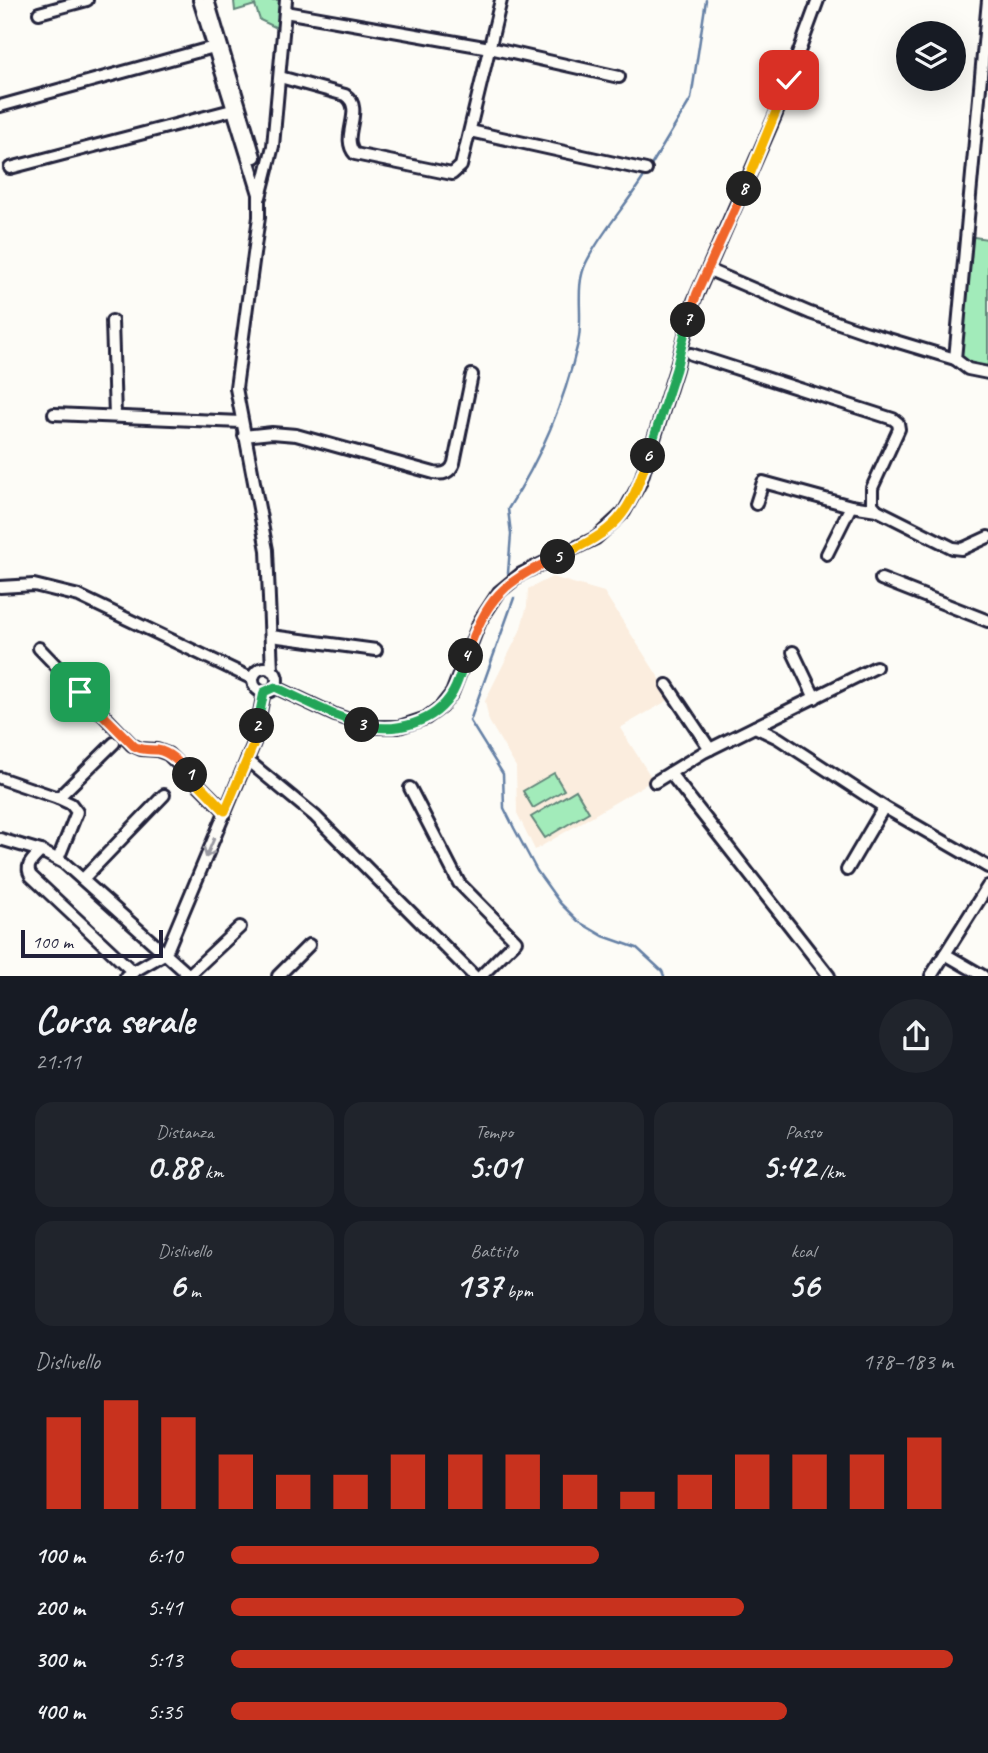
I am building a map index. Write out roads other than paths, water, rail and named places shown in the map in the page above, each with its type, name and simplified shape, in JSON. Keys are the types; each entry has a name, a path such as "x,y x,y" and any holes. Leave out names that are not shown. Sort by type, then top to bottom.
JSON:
{"street":[{"path":"39,13 87,0"},
{"path":"199,0 256,181"},
{"path":"208,0 255,158 259,200"},
{"path":"41,851 28,866 31,876 129,974 166,953 254,743 269,689 277,680 272,671 267,550 237,401 236,377 259,200 272,156 286,0"},
{"path":"281,77 342,94 350,99 354,109 350,144 351,150 358,155 452,174 460,168 501,0"},
{"path":"0,587 34,585 71,593 253,679 257,689 269,689 365,726 390,729 413,724 433,714 452,693 480,621 499,592 514,579 602,533 619,518 634,498 676,369 691,309 776,114 818,0"},
{"path":"955,359 988,1"},
{"path":"285,12 490,48 619,77"},
{"path":"0,106 214,47"},
{"path":"10,167 232,110"},
{"path":"470,131 646,170"},
{"path":"709,270 810,313 955,359 968,369 988,373"},
{"path":"113,321 114,416"},
{"path":"691,355 895,420 899,425 898,431 871,492 872,503 877,510"},
{"path":"244,436 272,433 296,435 434,473 443,473 451,469 454,463 472,375"},
{"path":"54,414 241,422"},
{"path":"756,505 763,482 851,506 877,510 953,548 962,549 988,537"},
{"path":"827,554 851,506"},
{"path":"881,579 988,621"},
{"path":"271,636 376,650"},
{"path":"39,648 122,736 138,749 168,754 225,811"},
{"path":"793,652 815,698"},
{"path":"655,782 710,749 876,667"},
{"path":"253,679 260,670 272,671"},
{"path":"667,685 710,749"},
{"path":"755,727 778,738 884,807 988,867"},
{"path":"58,798 114,743"},
{"path":"247,760 315,816 474,976"},
{"path":"670,773 829,976"},
{"path":"0,778 58,798 77,809 58,859"},
{"path":"410,788 459,883 516,941 481,976"},
{"path":"83,879 164,795"},
{"path":"846,870 884,807"},
{"path":"0,839 58,859 190,976 240,926"},
{"path":"931,976 988,886"},
{"path":"278,976 309,945"},
{"path":"945,954 983,976"}],"waterway":[{"path":"649,169 691,99 706,0"},
{"path":"508,573 511,534 508,509 541,450 566,387 580,333 582,272 599,241 645,175"},
{"path":"514,598 470,721 503,774 504,808 537,871 560,903 579,922 603,936 637,948 664,976"}]}
